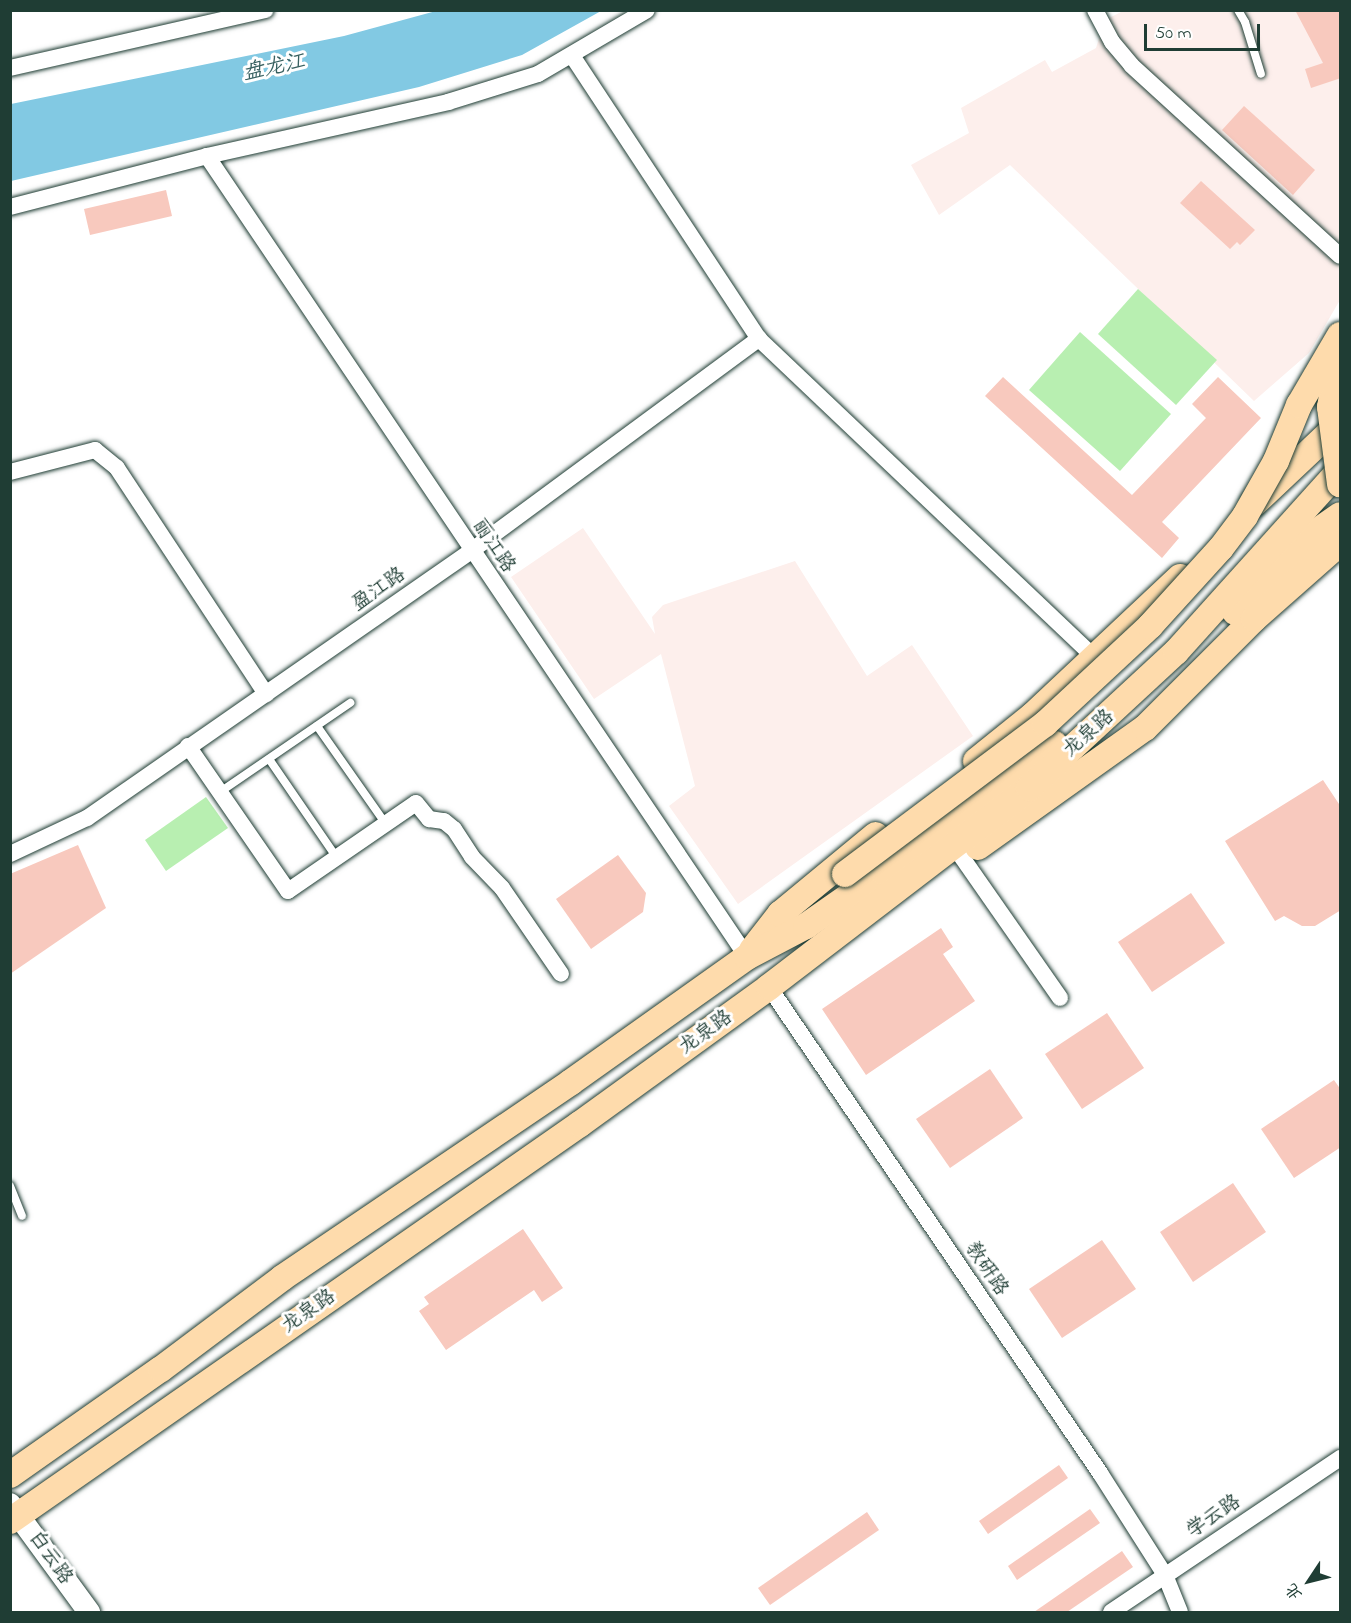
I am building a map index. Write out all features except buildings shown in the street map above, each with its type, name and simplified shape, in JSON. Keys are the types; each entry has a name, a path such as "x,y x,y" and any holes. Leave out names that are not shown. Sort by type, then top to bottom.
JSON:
{"main road":[{"path":"747,957 845,874 1045,724 1158,618 1221,548 1245,516 1276,461 1299,405 1341,335"},
{"path":"1341,351 1330,407 1341,484"},
{"path":"747,957 780,914 833,867 973,763 1095,658 1341,423"},
{"name":"龙泉路","path":"10,1475 161,1369 282,1278 571,1082 747,957 806,926 1105,718 1166,643 1341,450"},
{"name":"龙泉路","path":"14,1513 769,987 1029,788 1176,652 1341,470"},
{"path":"1105,718 1162,687 1309,537 1341,515"},
{"path":"912,876 961,856 1145,728 1254,619 1341,543"},
{"name":"白云路","path":"14,1513 89,1612"}],"street":[{"path":"10,68 266,10"},
{"path":"10,207 207,156 448,102 538,74 573,57 647,10"},
{"path":"1095,10 1112,42 1131,64 1341,256"},
{"path":"573,57 759,339 1095,658"},
{"name":"丽江路","path":"207,156 471,551 747,957"},
{"name":"盈江路","path":"10,854 87,818 471,551 759,339"},
{"path":"10,472 95,450 117,468 266,694"},
{"path":"188,746 288,891 416,803 429,819 454,829 472,857 502,888 561,974"},
{"path":"961,856 1060,998"},
{"name":"教研路","path":"769,987 1165,1575 1180,1612"},
{"name":"学云路","path":"1111,1612 1341,1458"}],"lane":[{"path":"1238,10 1245,22 1262,74"},
{"path":"220,792 350,703"},
{"path":"317,726 386,824"},
{"path":"269,759 337,858"},
{"path":"10,1186 22,1216"}],"shaded area":[{"path":"1123,11 1340,11 1340,300 1309,353 1254,401 1010,165 939,215 911,165 969,133 961,108 1045,60 1052,72 1096,48 1105,20"},
{"path":"583,528 655,634 652,617 663,605 795,561 867,676 912,645 973,736 738,904 669,806 695,786 661,654 594,699 511,577"}],"green space":[{"path":"1138,289 1217,360 1176,405 1098,334"},
{"path":"1080,332 1171,414 1120,471 1029,390"},
{"path":"206,797 228,828 166,871 145,840"}],"water":[{"name":"盘龙江","path":"436,11 601,11 522,55 419,87 11,181 11,104 344,36"}]}
